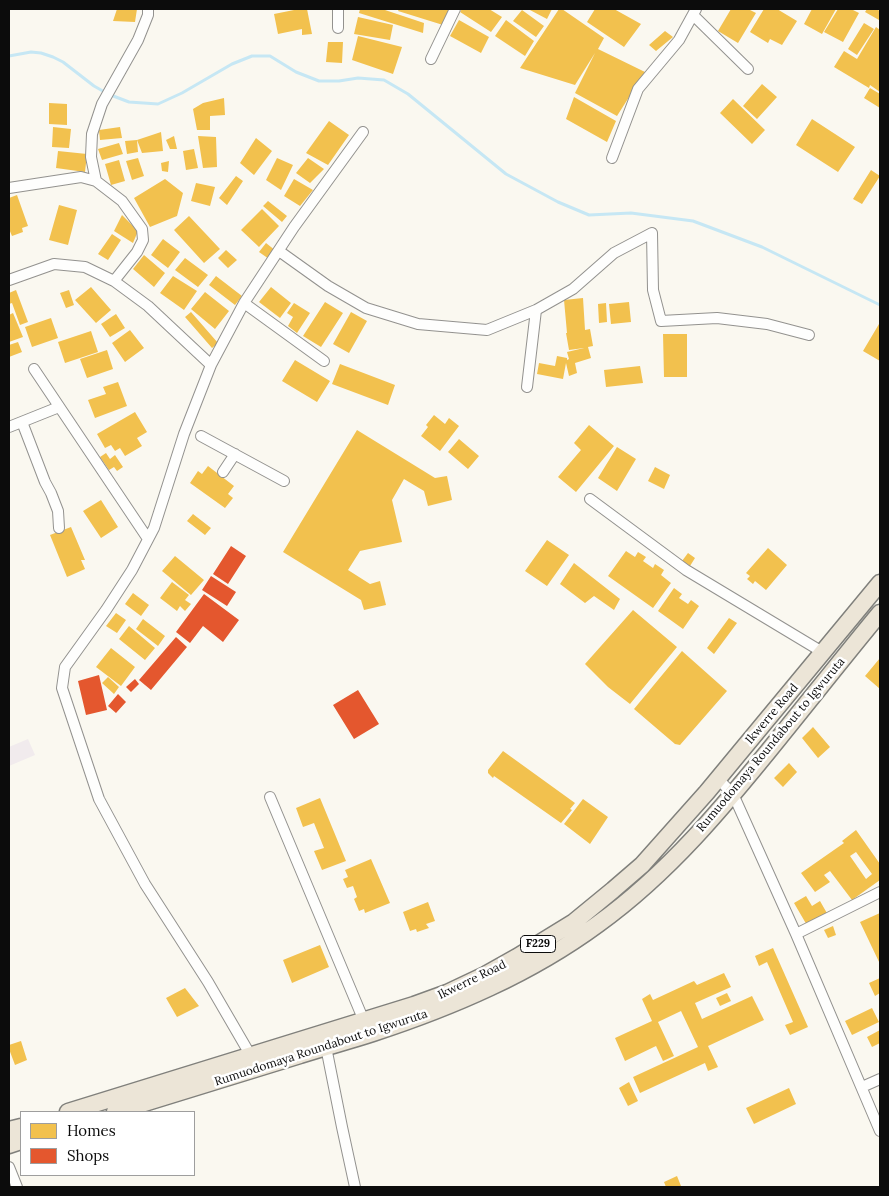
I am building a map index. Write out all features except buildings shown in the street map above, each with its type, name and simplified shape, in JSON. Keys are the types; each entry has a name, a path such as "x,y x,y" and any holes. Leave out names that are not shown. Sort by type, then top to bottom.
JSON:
{"main road":[{"name":"Ikwerre Road","path":"71,1111 414,1006 485,974 574,922 642,865 718,779 880,583"},
{"name":"Rumuodomaya Roundabout to Igwuruta","path":"118,1111 372,1034 441,1009 516,975 598,924 627,901 690,843 733,794 880,612"}],"street":[{"path":"96,181 91,157 92,134 102,104 138,40 148,16 148,9"},
{"path":"338,9 338,28"},
{"path":"431,59 455,9"},
{"path":"612,158 638,89 679,40 694,12 748,69"},
{"path":"251,1056 208,982 145,884 99,799 62,688 65,667 132,570 154,528 184,434 211,365 244,303 294,228 363,132"},
{"path":"9,188 81,178 96,181 122,201 142,229 143,240 137,252 114,281"},
{"path":"279,251 328,286 366,308 418,324 487,330 536,310 573,289 614,253 652,233 653,290 661,321 716,318 767,324 809,335"},
{"path":"9,280 54,264 85,267 114,281 148,306 211,365"},
{"path":"244,303 324,360"},
{"path":"527,387 536,310"},
{"path":"34,369 148,539"},
{"path":"9,427 59,407"},
{"path":"22,422 58,511 59,528"},
{"path":"201,436 284,481"},
{"path":"223,472 234,454"},
{"path":"590,499 686,570 824,653"},
{"path":"718,779 733,794 880,1129"},
{"path":"270,797 364,1021"},
{"path":"796,934 880,892"},
{"path":"326,1047 356,1187"},
{"path":"862,1086 880,1079"},
{"path":"9,1167 17,1187"}],"shaded area":[{"path":"28,739 35,755 9,766 9,747"}],"waterway":[{"path":"9,56 31,52 41,53 63,62 94,86 108,94 129,102 158,104 182,93 232,64 252,56 270,56 296,72 319,81 339,81 358,78 384,80 408,94 506,174 558,202 589,215 631,213 693,221 762,247 880,305"}]}
